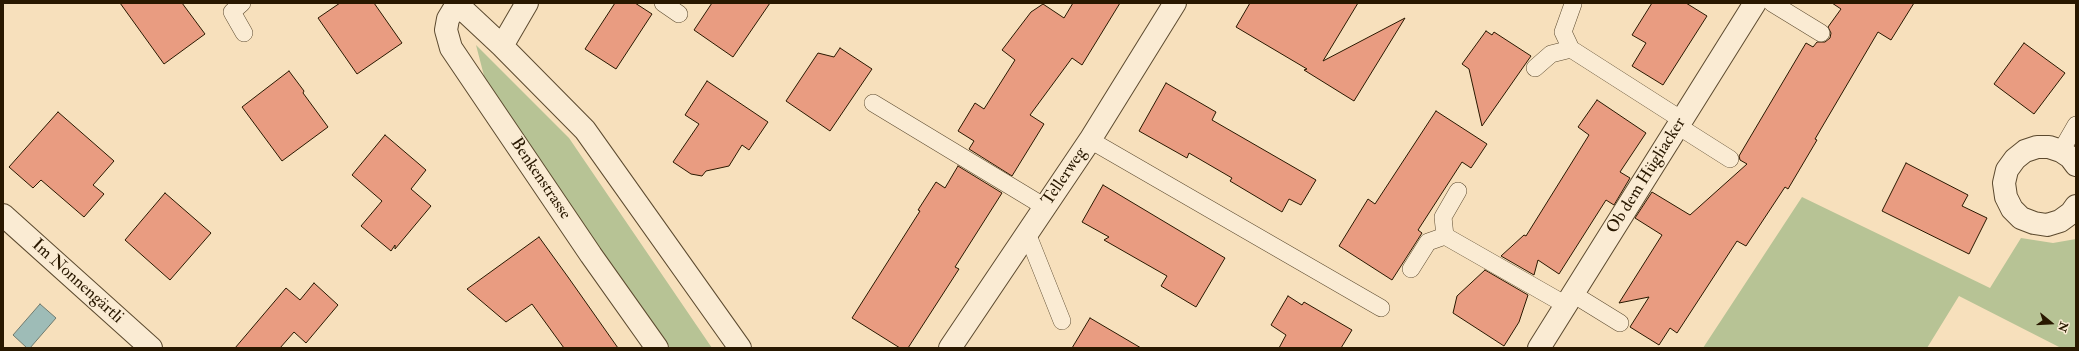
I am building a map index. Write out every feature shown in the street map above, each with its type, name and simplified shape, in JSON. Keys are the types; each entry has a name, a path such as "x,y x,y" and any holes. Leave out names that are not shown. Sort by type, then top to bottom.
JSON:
{"street":[{"name":"Benkenstrasse","path":"657,348 451,48 446,30 448,19 457,3 502,46 584,130 740,348"},
{"path":"502,46 527,3"},
{"name":"Tellerweg","path":"950,348 1090,140 1175,3"},
{"name":"Ob dem Hügliacker","path":"1539,348 1755,3"},
{"path":"2076,165 2061,150 2049,147 2037,147 2025,151 2015,159 2007,170 2004,183 2006,197 2012,209 2021,218 2034,223 2047,224 2060,221 2071,213 2076,206"},
{"name":"Im Nonnengärtli","path":"3,215 151,348"}],"lane":[{"path":"242,3 232,12 244,33"},
{"path":"663,3 679,14"},
{"path":"1772,3 1821,33"},
{"path":"1573,4 1563,32 1571,50 1680,123 1730,159"},
{"path":"1535,68 1551,54 1571,50"},
{"path":"873,103 1045,207"},
{"path":"2061,150 2076,125"},
{"path":"1090,140 1381,308"},
{"path":"1445,236 1443,217 1458,191"},
{"path":"1027,234 1062,321"},
{"path":"1411,269 1428,242 1445,236 1569,300 1620,323"}],"green space":[{"path":"476,45 569,138 712,348 670,348 489,95"},
{"path":"1802,197 1990,288 2021,238 2053,243 2076,239 2076,348 2061,348 1959,296 1927,348 1703,348"}],"water":[{"path":"40,304 56,318 30,348 27,348 13,335"}],"building":[{"path":"120,3 182,3 205,34 164,64"},
{"path":"340,3 374,3 402,43 357,74 318,18"},
{"path":"615,3 635,3 652,14 616,69 585,49"},
{"path":"712,3 770,3 733,57 694,30"},
{"path":"1073,3 1120,3 1082,65 1072,58 1030,115 1044,124 1012,176 969,149 974,141 958,131 975,103 984,109 1015,60 1002,50 1031,12 1043,4 1064,18"},
{"path":"1250,3 1358,3 1323,61 1405,18 1354,101 1304,70 1307,69 1236,27"},
{"path":"1652,3 1686,3 1707,16 1663,85 1632,66 1646,43 1632,35"},
{"path":"1832,3 1914,3 1891,40 1878,32 1815,139 1817,140 1788,189 1785,187 1746,246 1737,241 1677,333 1670,328 1659,345 1630,327 1649,297 1619,303 1662,235 1635,218 1652,192 1690,215 1747,164 1740,160 1739,156 1806,43 1813,47 1817,42 1825,42 1830,38 1831,33 1828,27 1841,9"},
{"path":"1486,31 1492,35 1494,32 1531,56 1482,126 1469,69 1462,64"},
{"path":"2024,43 2065,73 2034,114 1994,84"},
{"path":"840,48 872,69 830,131 786,101 818,53 834,57"},
{"path":"289,71 328,127 282,161 242,107"},
{"path":"707,81 768,122 749,150 742,145 729,166 706,171 702,176 691,174 673,162 699,124 685,115"},
{"path":"1166,83 1216,112 1212,120 1316,180 1301,205 1289,199 1282,212 1230,181 1232,178 1189,153 1187,158 1139,131"},
{"path":"1597,100 1646,133 1620,172 1630,178 1614,205 1606,200 1559,274 1538,260 1534,275 1501,256 1524,235 1526,236 1589,135 1578,127"},
{"path":"1436,111 1487,144 1471,168 1462,162 1418,230 1422,233 1392,280 1339,246 1368,199 1375,204"},
{"path":"58,112 114,161 93,185 104,194 84,217 41,180 33,188 9,167"},
{"path":"385,135 426,170 411,189 431,206 395,249 395,245 391,251 361,226 382,201 352,175"},
{"path":"1906,163 1968,195 1962,206 1987,218 1969,254 1882,211"},
{"path":"958,166 1002,193 955,267 959,269 908,348 900,348 852,318 920,211 918,210 936,182 945,188"},
{"path":"1103,185 1225,258 1196,307 1161,286 1167,276 1104,240 1109,237 1082,222"},
{"path":"165,193 211,233 170,280 125,240"},
{"path":"539,237 618,348 564,348 532,304 506,322 467,289"},
{"path":"1485,270 1528,295 1519,322 1504,346 1453,313 1457,296"},
{"path":"314,283 338,305 306,343 294,332 280,348 235,348 286,288 300,300"},
{"path":"1288,296 1302,305 1304,302 1352,330 1341,348 1279,348 1286,335 1271,325"},
{"path":"1090,318 1141,348 1072,348"}]}
